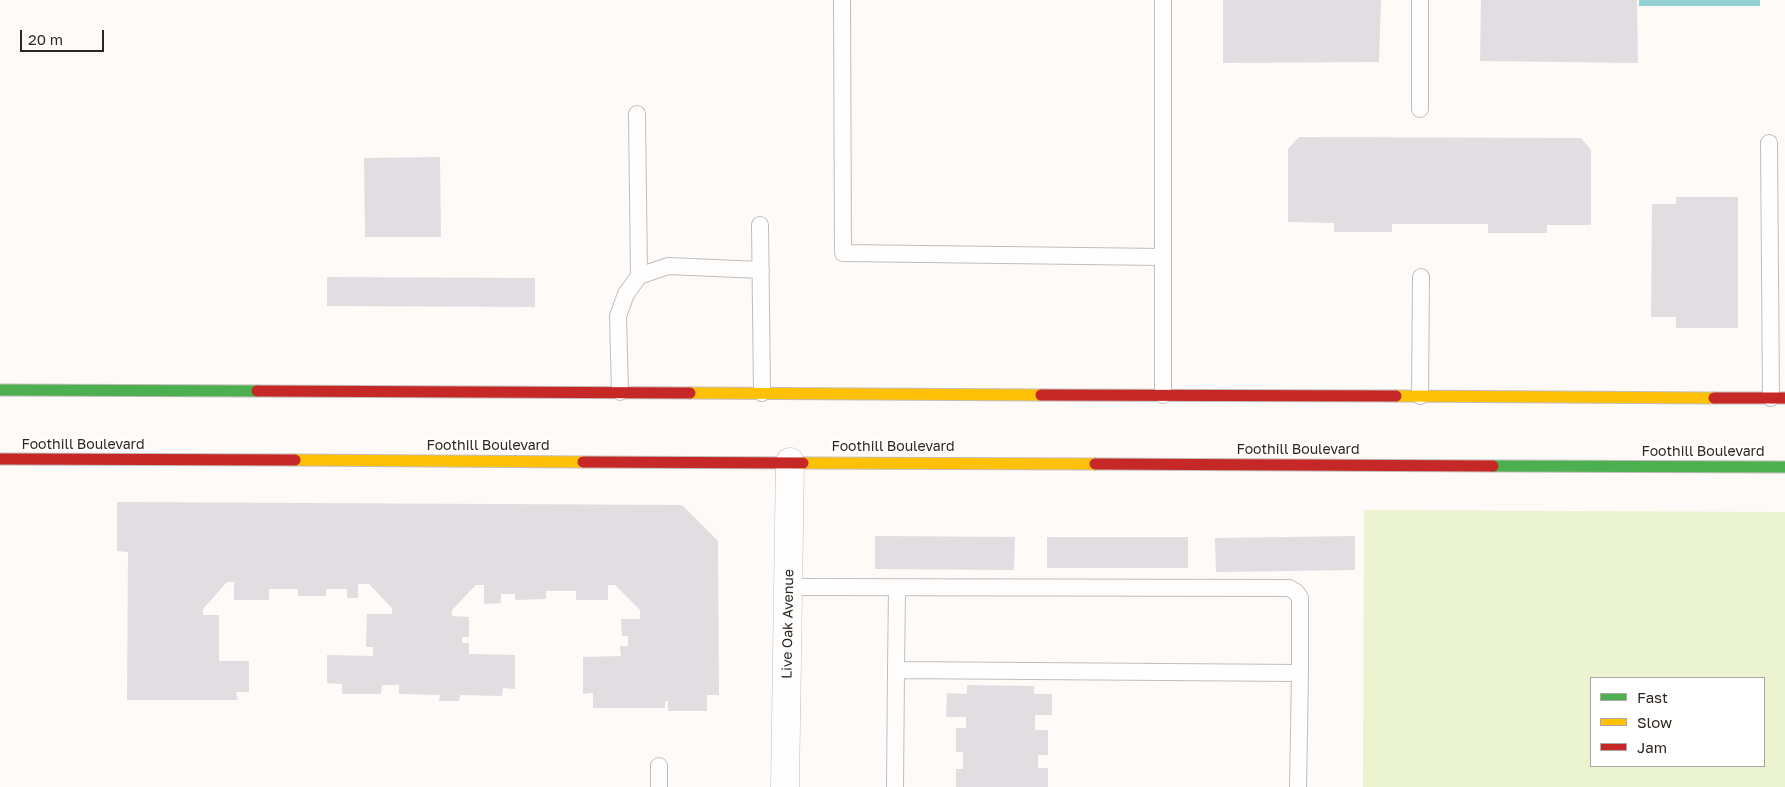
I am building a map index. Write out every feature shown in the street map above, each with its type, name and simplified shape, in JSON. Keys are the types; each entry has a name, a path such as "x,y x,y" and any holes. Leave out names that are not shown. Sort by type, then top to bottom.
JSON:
{"main road":[{"path":"0,390 1778,398"},
{"name":"Foothill Boulevard","path":"0,460 1785,467"}],"street":[{"name":"Live Oak Avenue","path":"785,787 790,462"}],"lane":[{"path":"842,0 843,253 1162,257"},
{"path":"1163,395 1164,0"},
{"path":"1420,0 1420,109"},
{"path":"620,392 618,316 626,294 638,276 637,114"},
{"path":"1769,144 1778,398"},
{"path":"760,225 762,393"},
{"path":"638,276 668,266 761,270"},
{"path":"1420,396 1421,277"},
{"path":"789,588 1289,588 1296,592 1300,598 1298,787"},
{"path":"895,787 897,588"},
{"path":"896,670 1300,673"},
{"path":"660,766 660,787"}],"green space":[{"path":"1364,510 1785,512 1785,787 1363,787"}],"water":[{"path":"1639,0 1760,0 1760,6 1639,6"}],"building":[{"path":"1223,0 1381,0 1379,62 1223,63"},
{"path":"1481,0 1637,0 1638,63 1480,61"},
{"path":"1299,137 1581,138 1591,150 1591,225 1547,225 1547,233 1488,233 1488,224 1392,224 1392,232 1334,232 1334,223 1288,222 1288,149"},
{"path":"440,157 441,237 365,237 364,158"},
{"path":"1676,197 1738,197 1738,328 1676,328 1676,317 1651,317 1652,204 1676,204"},
{"path":"327,277 535,278 535,307 327,306"},
{"path":"117,502 682,505 718,541 719,695 707,695 707,711 668,711 668,701 665,701 665,708 593,708 593,693 583,694 583,657 621,656 620,646 628,646 628,636 622,636 621,619 640,619 640,610 615,585 608,585 608,600 576,600 576,591 546,591 546,599 515,600 515,594 501,594 501,603 484,604 484,585 476,585 452,610 452,616 469,617 469,637 462,637 462,643 469,643 469,654 515,655 515,689 503,688 502,696 460,695 459,701 439,701 440,695 399,694 399,685 382,685 381,694 342,694 342,684 327,683 327,655 373,656 373,647 366,647 367,614 392,614 392,608 369,584 358,584 358,598 347,598 347,589 326,589 326,596 298,596 298,589 269,589 269,600 234,600 234,582 227,582 203,609 203,615 219,615 219,661 249,661 249,692 236,692 238,700 127,700 128,552 117,551"},
{"path":"875,536 1015,537 1014,570 875,569"},
{"path":"1355,536 1355,570 1216,572 1215,538"},
{"path":"1047,537 1188,537 1188,568 1047,568"},
{"path":"967,685 1034,686 1034,694 1052,694 1052,715 1035,715 1035,730 1048,730 1048,755 1038,755 1038,768 1048,768 1048,787 956,787 956,769 963,769 963,752 956,752 956,728 966,728 966,717 946,717 947,693 967,694"}],"traffic: fast":[{"path":"0,390 257,391"},
{"path":"1493,466 1785,467"}],"traffic: slow":[{"path":"690,393 1041,395"},
{"path":"1396,396 1714,398"},
{"path":"295,460 583,462"},
{"path":"803,463 1095,464"}],"traffic: jam":[{"path":"257,391 690,393"},
{"path":"1041,395 1396,396"},
{"path":"1714,398 1785,398"},
{"path":"0,459 295,460"},
{"path":"583,462 803,463"},
{"path":"1095,464 1493,466"}]}
